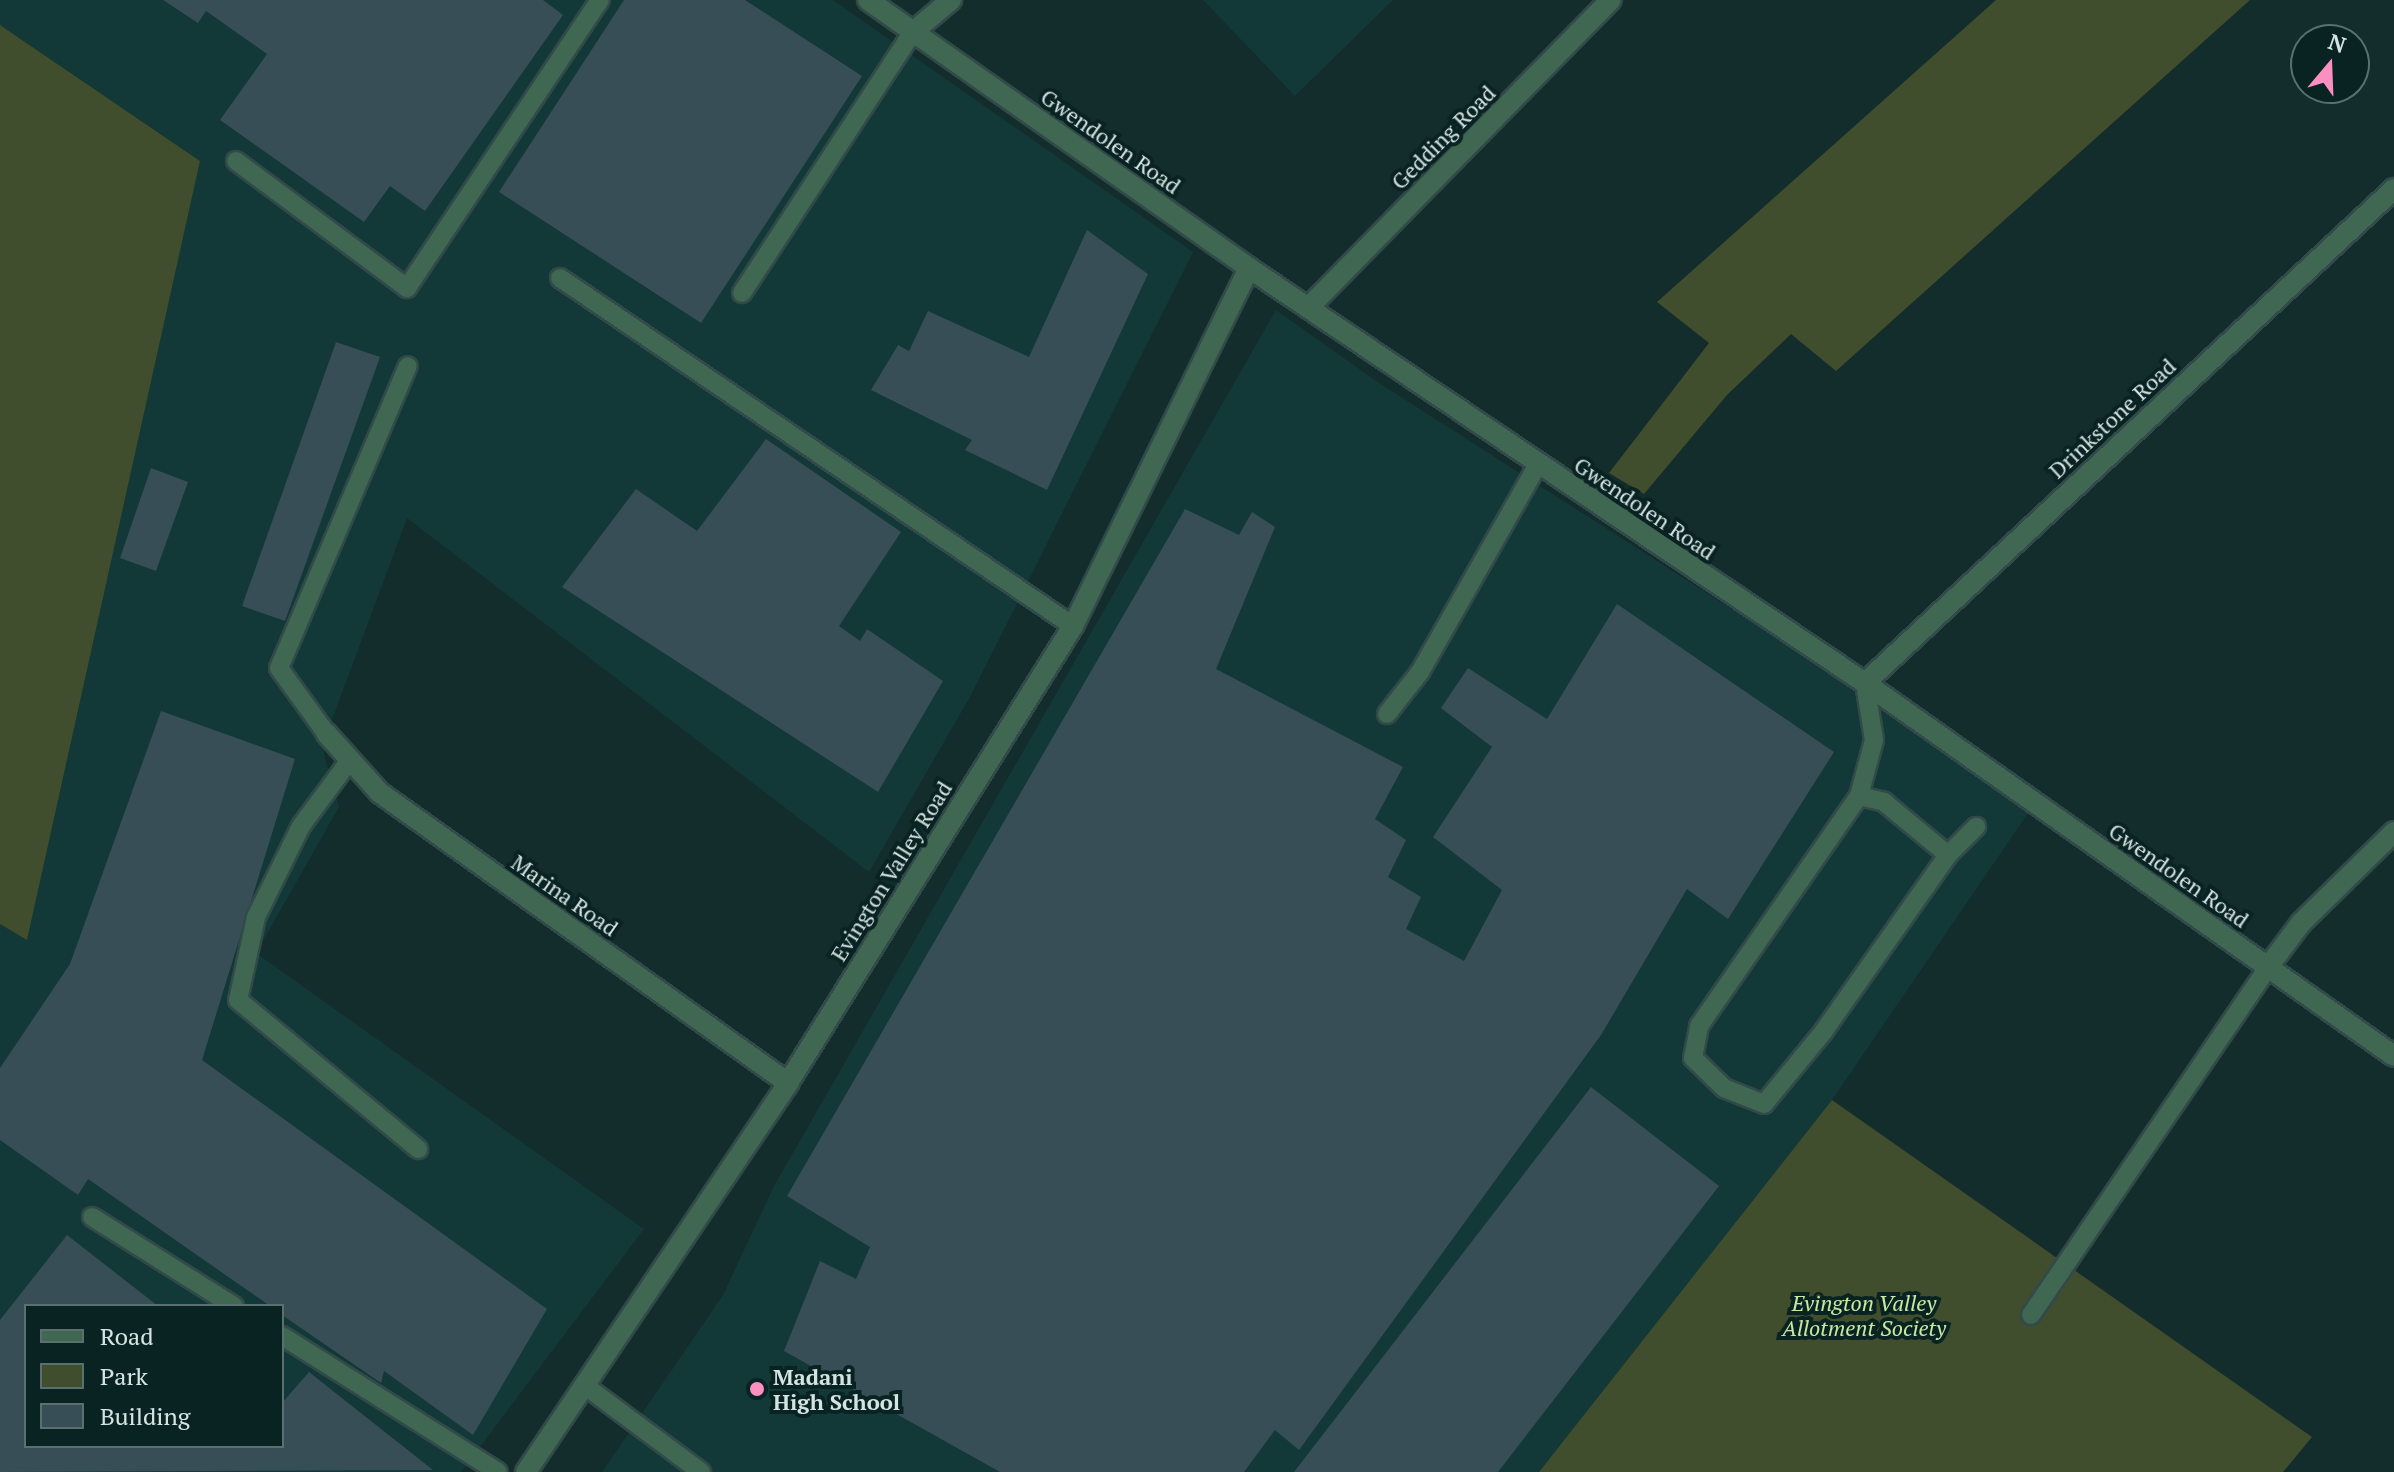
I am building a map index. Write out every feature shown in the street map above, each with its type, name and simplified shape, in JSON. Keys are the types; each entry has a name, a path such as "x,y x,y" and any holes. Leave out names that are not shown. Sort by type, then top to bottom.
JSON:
{"street":[{"name":"Gwendolen Road","path":"868,0 1249,268 1865,683 2394,1056"},
{"path":"913,32 951,0"},
{"name":"Gedding Road","path":"1308,308 1611,0"},
{"name":"Drinkstone Road","path":"1865,683 2394,189"},
{"name":"Evington Valley Road","path":"526,1472 788,1083 1073,626 1249,268"},
{"name":"Marina Road","path":"326,733 380,793 788,1083"},
{"path":"2268,967 2301,923 2394,832"}],"lane":[{"path":"236,161 407,288 600,0"},
{"path":"742,293 913,32"},
{"path":"560,278 1073,626"},
{"path":"326,733 279,668 408,366"},
{"path":"1387,714 1420,672 1538,464"},
{"path":"1865,683 1874,740 1859,796 1699,1026 1693,1058 1724,1088 1764,1104 1824,1031 1948,855 1976,827"},
{"path":"350,760 301,826 256,917 238,1000 418,1149"},
{"path":"1859,796 1884,802 1948,855"},
{"path":"2031,1315 2268,967"},
{"path":"92,1217 231,1304"},
{"path":"284,1337 498,1472"},
{"path":"584,1385 701,1472"}],"shaded area":[{"path":"0,0 833,0 1193,252 970,697 869,872 407,518 322,747 339,807 256,953 644,1229 461,1472 0,1472 0,924 27,939 200,161 0,25"},
{"path":"1203,0 1393,0 1295,96"},
{"path":"1276,310 1379,383 2035,803 1832,1100 1539,1472 602,1472 723,1295 774,1186"}],"green space":[{"path":"1996,0 2250,0 1836,371 1791,334 1727,395 1644,494 1609,473 1709,343 1657,302"},
{"path":"0,25 200,161 27,940 0,924"},
{"name":"Evington Valley Allotment Society","path":"1832,1100 2312,1437 2283,1472 1539,1472"}],"building":[{"path":"163,0 543,0 563,15 425,211 390,186 364,222 220,120 267,54 206,11 198,23"},
{"path":"624,0 745,0 862,76 701,323 499,192"},
{"path":"1087,230 1148,274 1047,490 965,450 972,440 871,390 898,345 909,351 928,311 1029,357"},
{"path":"336,342 380,357 285,621 242,606"},
{"path":"766,439 901,532 839,626 860,641 867,629 943,681 878,792 562,587 636,489 697,531"},
{"path":"151,468 188,482 156,571 120,558"},
{"path":"1185,509 1239,535 1252,512 1275,527 1216,669 1403,767 1375,819 1406,840 1388,877 1421,897 1406,929 1464,961 1502,890 1433,837 1492,747 1441,708 1468,668 1547,719 1617,604 1834,752 1728,919 1687,889 1601,1035 1299,1450 1275,1430 1244,1472 1000,1472 784,1351 820,1261 856,1279 870,1247 787,1196"},
{"path":"161,711 295,759 202,1060 547,1309 473,1435 384,1371 381,1383 284,1316 284,1304 267,1304 88,1179 78,1195 0,1140 0,1068 70,964"},
{"path":"1591,1087 1719,1186 1498,1472 1294,1472"},
{"path":"67,1235 155,1304 24,1304 24,1448 284,1448 284,1401 309,1372 433,1470 0,1472 0,1320"}],"place":[{"name":"Madani High School","path":"757,1389"}]}
